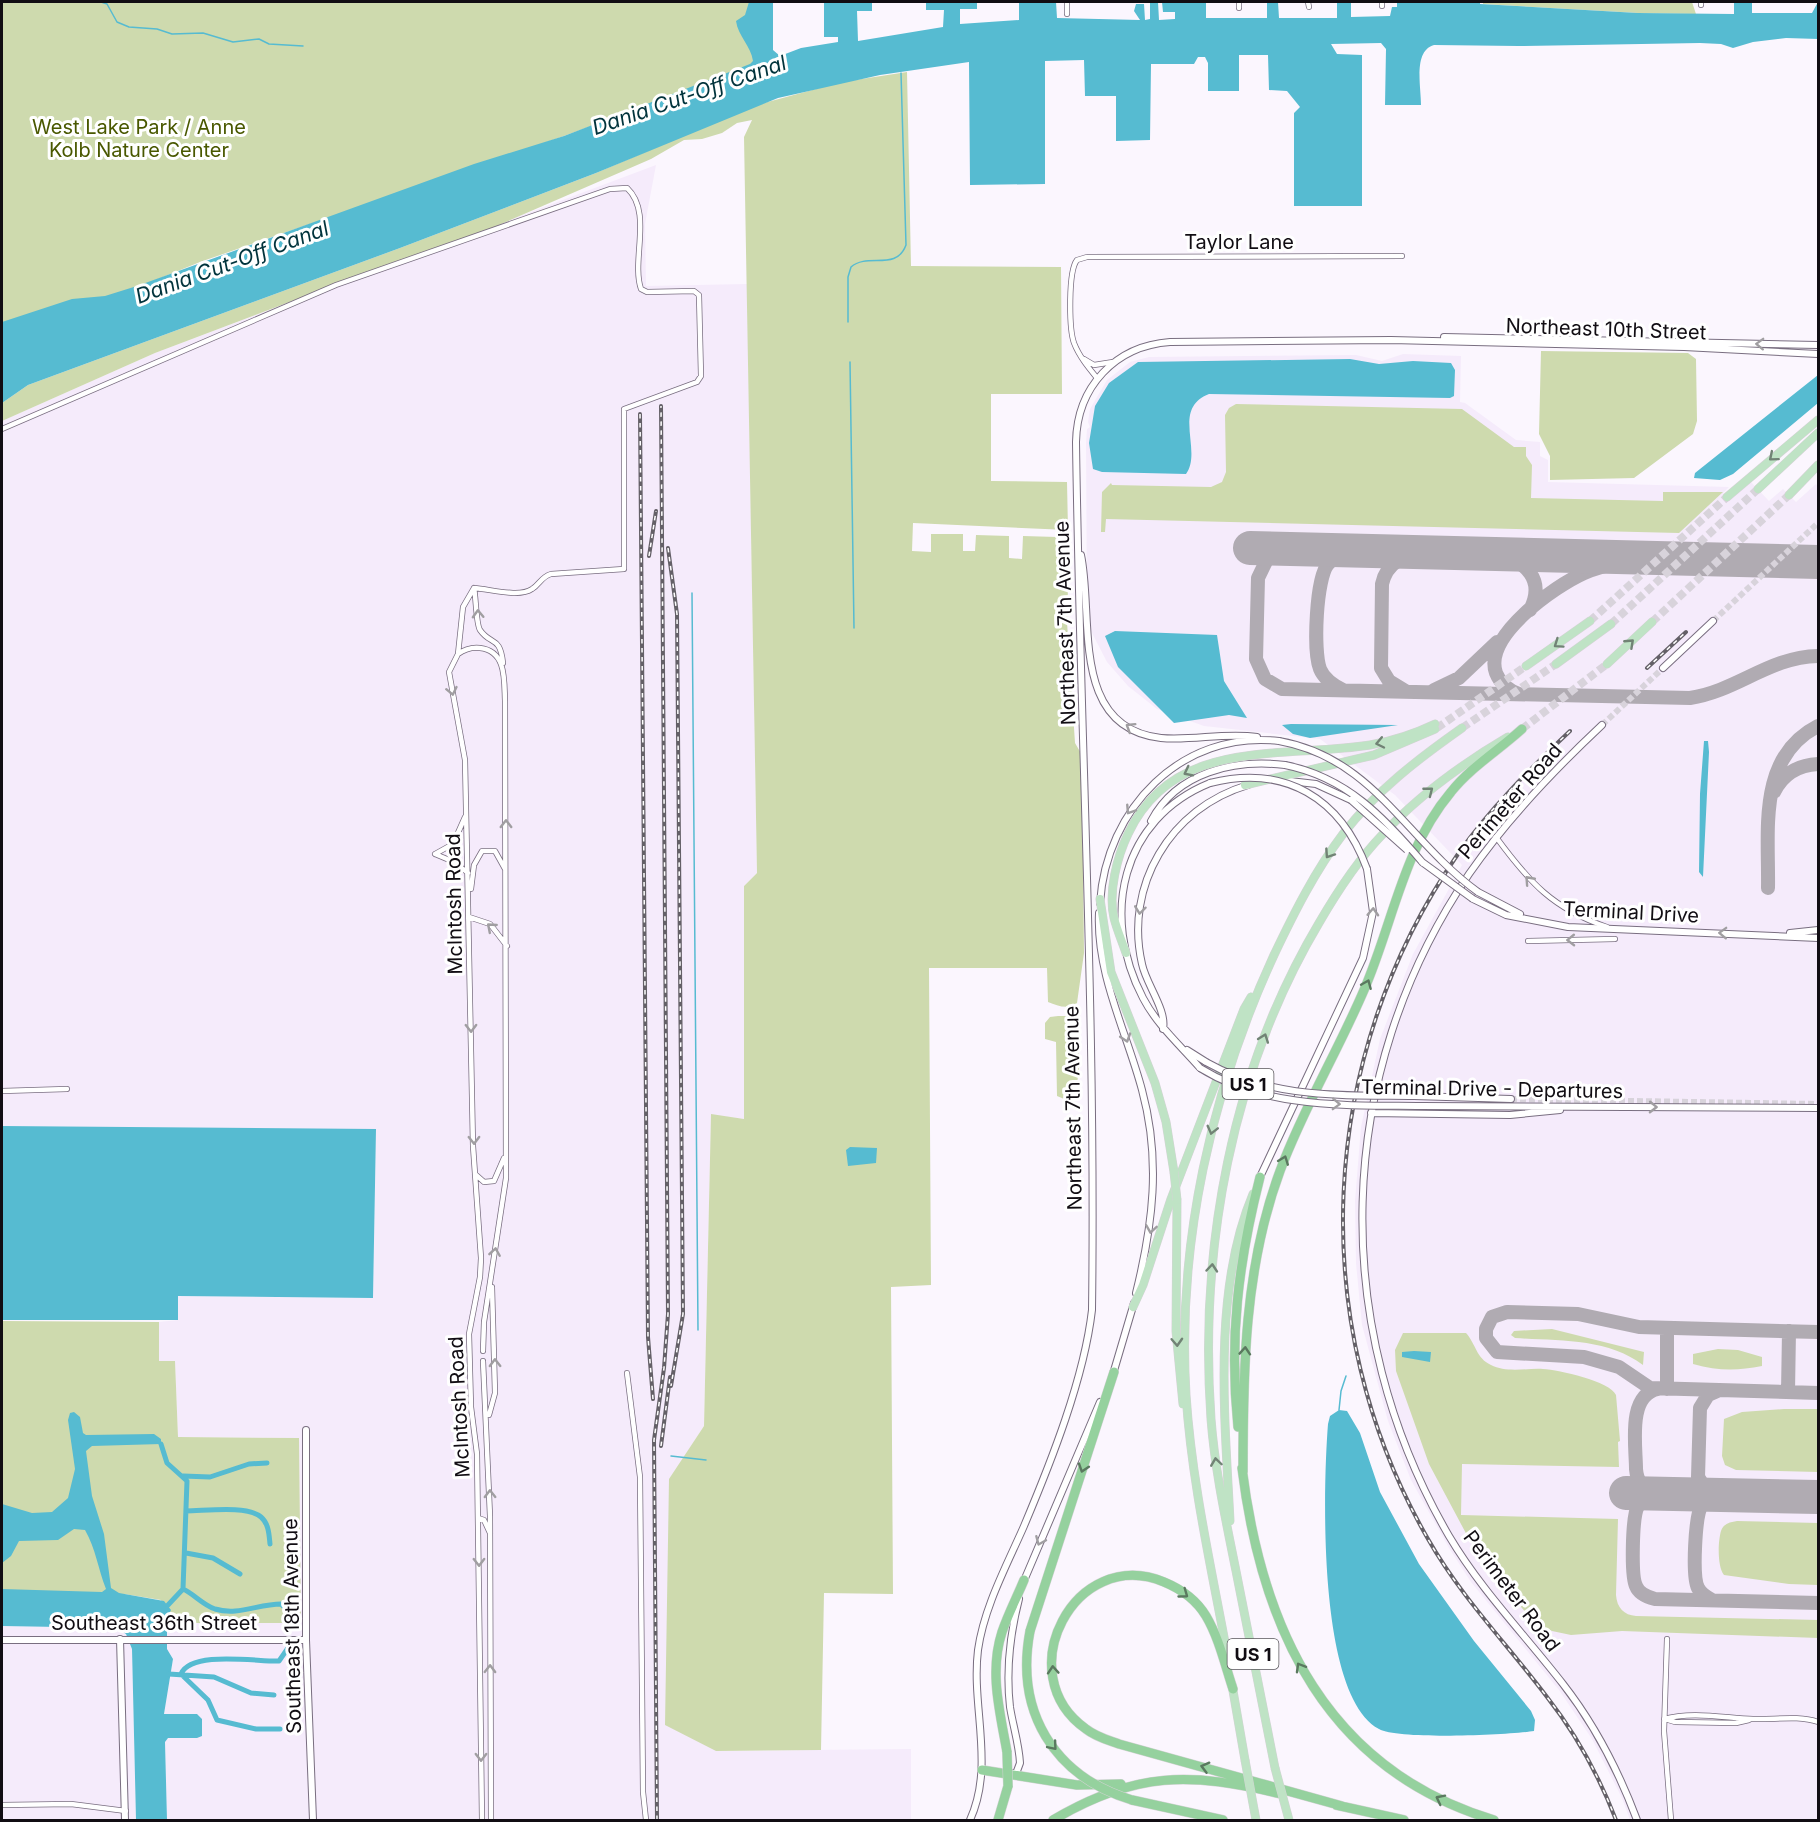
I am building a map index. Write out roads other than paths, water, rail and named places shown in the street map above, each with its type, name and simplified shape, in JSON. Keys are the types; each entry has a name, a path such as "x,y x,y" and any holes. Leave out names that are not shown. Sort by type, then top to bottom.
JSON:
{"highway":[{"path":"1243,1472 1244,1373 1249,1305 1263,1227 1282,1164 1365,989 1408,864 1421,836 1438,807 1459,782 1522,729"},
{"path":"1260,1177 1243,1249 1235,1304 1235,1389 1243,1472 1256,1549 1272,1605 1291,1650 1316,1692 1354,1737 1398,1774 1449,1803 1494,1821"},
{"path":"1114,1372 1030,1631 1026,1659 1027,1687 1041,1731 1060,1754 1085,1778 1107,1791 1132,1800 1223,1821"},
{"path":"1233,1689 1206,1616 1185,1594 1158,1580 1128,1576 1099,1584 1086,1592 1066,1611 1054,1640 1053,1681 1065,1708 1086,1730 1119,1744 1342,1806"},
{"path":"998,1821 1008,1786 1007,1752 996,1690 996,1663 1001,1633 1024,1580"},
{"path":"982,1770 1077,1785 1141,1783 1175,1779 1217,1780 1404,1821"},
{"path":"1053,1821 1088,1801 1141,1783"}],"main road":[{"path":"1727,497 1818,420"},
{"path":"1758,489 1818,433"},
{"path":"1789,495 1818,465"},
{"path":"1526,666 1590,621"},
{"path":"1607,664 1652,622"},
{"path":"1556,664 1611,624"},
{"path":"1126,952 1113,917 1114,884 1120,851 1141,811 1174,779 1198,767 1220,760 1370,745 1436,726 1405,744 1374,755 1245,785"},
{"name":"US 1","path":"1256,1821 1199,1507 1189,1431 1185,1365 1186,1308 1197,1203 1209,1138 1231,1061 1265,976 1303,897 1344,833 1395,778 1462,728"},
{"name":"US 1","path":"1284,1821 1222,1502 1212,1430 1208,1363 1209,1307 1213,1250 1225,1175 1238,1120 1261,1048 1289,978 1306,944 1336,895 1369,850 1405,812 1430,790 1522,729"},
{"path":"1100,899 1111,972 1155,1083 1166,1122 1177,1200 1177,1348 1180,1390 1189,1431"},
{"path":"1133,1307 1244,1009 1265,976"},
{"path":"1230,1540 1224,1426 1226,1340 1241,1230 1260,1177"},
{"path":"1275,1768 1289,1821"}],"street":[{"path":"1066,14 1067,2"},
{"path":"1239,2 1239,8"},
{"path":"2,429 345,282 610,189 627,188 634,197 638,213 641,289 647,292 694,291 699,295 701,376 697,382 624,409 624,569 551,574 544,576 531,591 474,588"},
{"name":"Taylor Lane","path":"1081,357 1073,339 1071,278 1077,260 1087,257 1402,256"},
{"path":"1535,342 1546,337"},
{"name":"Northeast 10th Street","path":"1097,378 1113,362 1132,351 1155,343 1546,337 1818,354"},
{"name":"Northeast 10th Street","path":"1391,339 1818,345"},
{"path":"1081,357 1095,365 1113,362"},
{"path":"1081,357 1097,378"},
{"name":"Northeast 7th Avenue","path":"970,1821 977,1802 982,1770 977,1679 982,1631 1051,1461 1084,1353 1092,1310 1085,750 1076,431 1083,403 1097,378"},
{"path":"1078,539 1084,569 1086,623 1092,672 1101,697 1114,716 1132,729 1158,738 1234,735 1279,741 1321,753 1364,779 1442,862 1478,892 1534,920"},
{"name":"McIntosh Road","path":"474,588 464,607 458,654 449,672 465,760 467,811 480,1277 469,1334 471,1407 477,1454 482,1821"},
{"name":"McIntosh Road","path":"474,588 480,630 496,640 500,647 504,672 507,946 506,1178 483,1351"},
{"path":"1663,668 1713,621"},
{"path":"458,654 465,649 485,648 493,652 504,672"},
{"name":"Perimeter Road","path":"1602,725 1540,786 1496,837 1458,892 1420,959 1391,1034 1371,1113 1363,1196 1365,1277 1379,1368 1405,1449 1427,1496 1461,1556 1487,1592 1564,1685 1594,1729 1637,1821"},
{"path":"1010,1776 1019,1768 1020,1760 1010,1705 1010,1660 1014,1621 1024,1580 1114,1372 1133,1307 1152,1220 1153,1145 1142,1089 1104,960 1099,923 1100,899 1106,866 1116,836 1129,812 1152,783 1174,766 1206,749 1233,742 1269,740"},
{"path":"1423,863 1378,813 1354,793 1318,774 1285,765 1242,764 1206,773 1167,798 1156,811 1133,854 1123,887 1122,916 1126,952 1142,996 1163,1029 1182,1047 1206,1062 1245,1081 1295,1093 1510,1099"},
{"path":"1146,831 1172,804 1210,783 1236,777 1265,778 1289,783 1312,795 1346,827 1367,869 1373,912 1364,958 1260,1177"},
{"path":"1163,1029 1164,1015 1148,983 1139,946 1138,917 1145,884 1157,855 1187,818 1206,804 1245,785 1268,781 1304,782 1326,788 1351,800 1423,863"},
{"path":"467,811 453,844 435,854 460,866 468,873"},
{"path":"1496,837 1525,876 1546,895 1589,921 1615,930"},
{"path":"469,902 474,864 479,853 487,849 495,851 506,871"},
{"name":"Terminal Drive","path":"1423,863 1473,899 1506,915 1568,927 1781,935"},
{"path":"469,917 490,924 507,946"},
{"path":"1781,935 1818,930"},
{"path":"1781,935 1818,938"},
{"path":"1528,941 1615,939"},
{"name":"Terminal Drive - Departures","path":"1182,1047 1200,1068 1251,1092 1305,1102 1574,1108 1818,1108"},
{"path":"2,1091 67,1089"},
{"path":"1371,1113 1510,1114 1574,1108"},
{"path":"476,1174 484,1182 494,1181 506,1151"},
{"name":"McIntosh Road","path":"487,1421 495,1393 492,1275"},
{"name":"McIntosh Road","path":"483,1361 490,1536 491,1821"},
{"path":"627,1373 640,1477 643,1792 646,1821"},
{"name":"Southeast 18th Avenue","path":"306,1430 306,1640 313,1821"},
{"path":"478,1518 484,1520 490,1536"},
{"path":"123,1639 125,1821"},
{"path":"1667,1639 1664,1719 1671,1821"},
{"name":"Southeast 36th Street","path":"2,1640 306,1640"},
{"path":"1664,1719 1674,1716 1806,1719 1818,1722"},
{"path":"2,1805 71,1804 126,1811"}],"water":[{"name":"Dania Cut-Off Canal","path":"749,2 773,2 773,50 780,56 801,48 838,42 838,37 824,37 824,2 872,2 872,11 857,11 858,41 943,27 944,10 926,10 926,2 977,2 977,9 960,9 960,24 1019,20 1019,3 1011,2 1056,2 1057,18 1140,20 1134,11 1136,4 1144,4 1145,20 1150,19 1150,2 1158,2 1159,20 1175,19 1175,12 1163,12 1162,2 1206,2 1206,18 1267,18 1267,2 1278,2 1279,18 1337,18 1337,2 1351,2 1351,17 1390,16 1392,7 1397,7 1397,2 1480,2 1480,4 1638,13 1734,14 1734,2 1752,2 1752,13 1812,13 1818,2 1818,39 1786,38 1753,42 1733,48 1721,44 1700,43 1434,45 1423,54 1421,62 1421,105 1385,105 1386,49 1381,43 1331,44 1337,54 1362,55 1362,206 1294,206 1294,113 1300,107 1287,91 1269,90 1268,55 1239,55 1239,91 1208,91 1208,63 1205,57 1198,57 1194,64 1151,64 1150,140 1116,141 1116,96 1085,96 1084,60 1045,61 1045,184 970,185 969,62 880,75 778,98 596,173 28,385 2,403 2,322 72,299 105,296 137,286 474,164 564,136 750,64 753,61 752,56 736,21 745,15"},
{"path":"1350,359 1379,364 1413,361 1451,363 1455,370 1454,396 1450,398 1209,394 1198,401 1192,409 1190,464 1186,474 1102,472 1093,469 1089,443 1095,406 1109,383 1138,362"},
{"path":"1818,375 1818,403 1733,474 1720,480 1694,478 1695,473"},
{"path":"1115,631 1217,635 1224,681 1247,718 1229,715 1174,723 1118,667 1105,636"},
{"path":"1282,725 1398,725 1310,738 1293,734"},
{"path":"1704,741 1708,741 1709,752 1703,877 1699,872 1700,794"},
{"path":"2,1126 376,1129 373,1298 178,1296 178,1320 2,1320"},
{"path":"850,1147 877,1148 876,1163 848,1166 846,1150"},
{"path":"1402,1352 1431,1352 1430,1362 1402,1357"},
{"path":"1339,1410 1347,1411 1360,1433 1380,1492 1419,1564 1474,1641 1531,1711 1535,1720 1534,1731 1454,1736 1408,1735 1379,1729 1359,1709 1344,1676 1334,1635 1328,1588 1326,1454 1330,1416"},
{"path":"74,1412 80,1417 83,1433 86,1435 154,1434 161,1439 161,1444 92,1446 86,1451 92,1496 104,1534 111,1588 119,1593 164,1601 171,1610 167,1618 167,1649 173,1659 164,1714 197,1714 202,1719 202,1736 168,1738 165,1742 167,1820 136,1820 132,1649 126,1634 117,1628 2,1626 2,1589 102,1592 106,1589 92,1544 85,1530 74,1529 58,1540 19,1541 11,1556 2,1563 2,1504 32,1513 52,1512 68,1498 75,1469 68,1420 70,1413"}],"waterway":[{"path":"101,2 107,4 117,22 129,27 157,29 172,34 203,33 233,42 259,39 269,44 303,46"},
{"path":"848,322 848,277 851,267 865,261 896,258 906,245 901,73"},
{"path":"850,362 854,628"},
{"path":"692,593 698,1330"},
{"path":"1339,1410 1341,1391 1346,1376"},
{"path":"161,1444 167,1463 187,1481 183,1589 168,1605"},
{"path":"671,1456 706,1460"},
{"path":"183,1476 210,1477 249,1464 267,1463"},
{"path":"186,1511 236,1510 255,1513 266,1523 270,1544"},
{"path":"186,1553 213,1558 240,1574"},
{"path":"183,1589 211,1607 223,1611 281,1604 287,1610 288,1620"},
{"path":"280,1729 256,1729 217,1720 208,1700 181,1674 187,1667 211,1660 279,1661 288,1648"},
{"path":"169,1674 214,1677 251,1693 274,1695"}],"tunnel":[{"path":"1611,624 1758,489"},
{"path":"1652,622 1789,495"},
{"path":"1590,621 1727,497"},
{"path":"1713,621 1818,523"},
{"path":"1462,728 1556,664"},
{"path":"1522,729 1607,664"},
{"path":"1437,728 1526,666"},
{"path":"1602,725 1663,668"},
{"path":"1511,1099 1818,1104"}],"railway":[{"path":"657,1820 654,1440 664,1368 668,1314 661,406"},
{"path":"640,414 648,1337 653,1399"},
{"path":"649,556 656,511"},
{"path":"668,548 677,614 683,1314 671,1386"},
{"path":"1647,668 1686,632"},
{"path":"1570,731 1525,774 1458,854 1411,933 1376,1016 1354,1103 1344,1192 1346,1281 1361,1370 1388,1456 1428,1539 1470,1601 1558,1711 1602,1787 1616,1820"},
{"path":"661,1446 670,1377"}],"park label":[{"name":"West Lake Park / Anne Kolb Nature Center","path":"139,138"}]}
